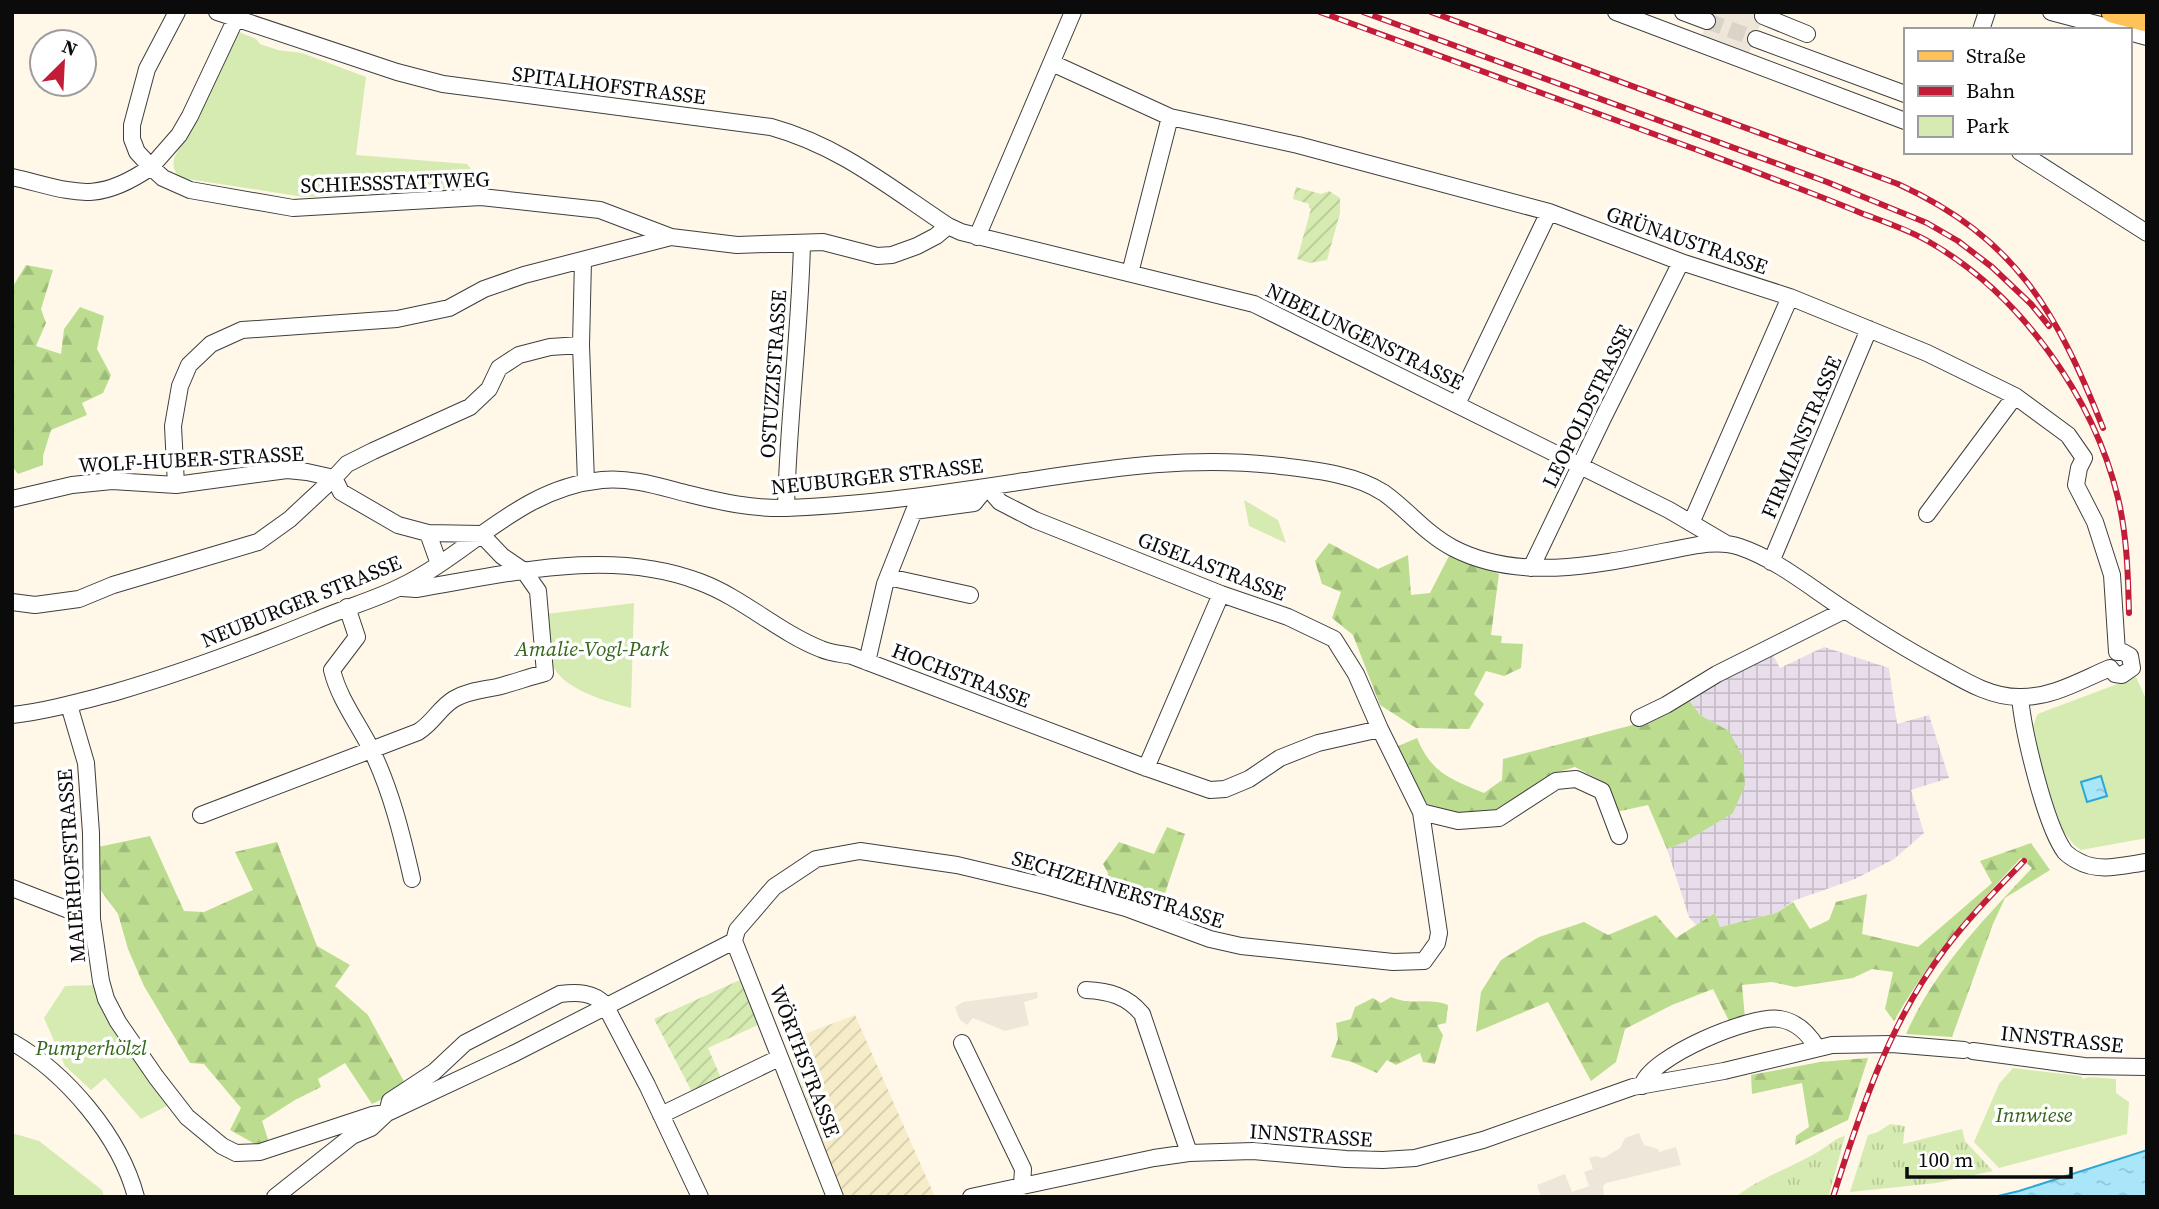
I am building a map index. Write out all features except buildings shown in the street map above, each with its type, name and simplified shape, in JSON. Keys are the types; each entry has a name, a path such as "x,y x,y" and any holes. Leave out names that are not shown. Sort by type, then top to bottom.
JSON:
{"main road":[{"path":"2112,12 2147,21"}],"street":[{"path":"151,167 137,152 132,139 132,125 147,69 177,12"},
{"name":"SPITALHOFSTRASSE","path":"217,12 238,16 397,72 443,83 490,92 671,112 771,127 793,133 850,159 948,226 977,237"},
{"path":"977,237 1073,12"},
{"path":"1616,12 1904,121"},
{"path":"1683,12 1703,17"},
{"path":"2050,12 2111,28"},
{"path":"12,177 83,193 101,192 133,180 151,167 185,126 238,16"},
{"path":"1763,16 1807,34"},
{"path":"1756,39 1904,94"},
{"name":"GRÜNAUSTRASSE","path":"1052,63 1170,117 1298,145 1549,212 1681,262 1790,297 1927,353 2015,396 2068,435 2084,458 2078,468 2076,485 2095,522 2112,575 2117,652 2129,655 2132,661 2132,668 2122,675 2105,670 2044,694 2020,697"},
{"path":"1130,273 1170,117"},
{"path":"2023,154 2147,233"},
{"name":"SCHIESSSTATTWEG","path":"151,167 163,178 190,190 293,208 481,197 600,210 671,237 737,245 823,242 877,256 892,255 917,246 948,226"},
{"path":"1457,404 1549,212"},
{"path":"176,485 173,426 180,386 189,365 211,344 242,330 397,318 449,308 484,289 671,237"},
{"name":"NIBELUNGENSTRASSE","path":"977,237 1254,304 1692,521 1727,544"},
{"name":"OSTUZZISTRASSE","path":"786,508 788,434 802,243"},
{"path":"583,260 581,345 586,482"},
{"name":"LEOPOLDSTRASSE","path":"1531,568 1681,262"},
{"path":"1692,521 1790,297"},
{"name":"FIRMIANSTRASSE","path":"1771,562 1869,329"},
{"path":"12,602 35,605 79,599 113,585 258,542 290,519 347,464 470,407 489,389 499,368 519,355 551,346 581,345"},
{"path":"1927,514 2015,396"},
{"name":"NEUBURGER STRASSE","path":"12,715 69,705 169,677 267,640 399,587 551,491 608,479 632,481 729,503 786,508 837,505 1153,462 1214,460 1286,466 1357,481 1388,496 1428,533 1452,548 1482,559 1531,568 1587,564 1713,543 1727,544"},
{"name":"WOLF-HUBER-STRASSE","path":"12,499 72,485 112,481 176,485 288,470 334,478"},
{"path":"201,815 418,732 431,724 454,699 476,690 545,673 538,592 524,571 502,556 481,534 428,533 398,525 341,492 334,478"},
{"path":"867,662 888,577 914,511 974,503 987,486"},
{"name":"GISELASTRASSE","path":"987,486 1000,502 1035,520 1221,594 1288,617 1334,639 1356,674 1380,729"},
{"path":"1673,549 1680,535 1676,513"},
{"path":"428,533 439,564"},
{"path":"1727,544 1771,562 1913,652 1971,684 1997,694 2020,697 2022,723 2038,779 2054,829 2066,853 2080,863 2104,869 2147,862"},
{"name":"HOCHSTRASSE","path":"399,587 416,589 524,571 606,565 641,567 675,574 702,583 821,649 867,662 1210,790 1225,789 1249,779 1280,758 1318,743 1380,729"},
{"path":"888,577 970,595"},
{"path":"1146,768 1221,594"},
{"path":"346,607 357,637 332,670 336,685 372,751 399,823 412,879"},
{"path":"1639,718 1717,674 1845,610"},
{"name":"MAIERHOFSTRASSE","path":"69,705 86,763 91,833 92,919 101,981 114,1015 187,1117 222,1146 236,1153 260,1152 372,1115 387,1113"},
{"name":"SECHZEHNERSTRASSE","path":"734,941 737,930 774,887 816,859 860,851 957,865 1049,887 1126,908 1210,939 1241,946 1393,962 1423,961 1437,943 1439,933 1421,812 1380,729"},
{"path":"1421,812 1458,821 1499,818 1556,781 1576,779 1602,791 1619,835"},
{"path":"12,888 92,919"},
{"path":"275,1197 352,1136 371,1128 387,1113 515,1053 734,941"},
{"name":"WÖRTHSTRASSE","path":"734,941 835,1197"},
{"path":"1086,990 1120,996 1131,1002 1142,1014 1189,1153"},
{"path":"387,1113 390,1101 434,1072 465,1043 560,994 587,994 605,1005 700,1197"},
{"name":"INNSTRASSE","path":"1642,1086 1643,1079 1659,1065 1689,1046 1758,1021 1779,1018 1795,1025 1812,1038 1817,1048"},
{"path":"12,1042 46,1065 86,1106 120,1157 136,1197"},
{"path":"962,1044 1023,1169 1018,1191"},
{"name":"INNSTRASSE","path":"971,1197 1018,1191 1189,1153 1253,1151 1346,1159 1415,1158 1483,1140 1642,1086 1724,1071 1832,1045 1892,1044 1968,1050 2084,1066 2147,1067"},
{"path":"661,1115 779,1058"}],"shaded area":[{"path":"1711,12 1765,12 1746,61 1699,43"},
{"path":"1824,647 1889,668 1897,724 1929,715 1949,778 1911,790 1924,833 1894,859 1855,879 1793,901 1776,913 1720,927 1715,913 1696,925 1689,917 1667,849 1685,842 1729,731 1700,715 1689,700 1730,674 1772,653 1780,668"},
{"path":"1037,992 1038,998 1024,1002 1029,1025 1005,1031 973,1018 967,1025 960,1020 955,1007 963,1002"},
{"path":"855,1015 935,1197 845,1197 822,1144 786,1041"},
{"path":"1639,1133 1644,1145 1658,1149 1659,1152 1676,1147 1681,1165 1606,1183 1603,1186 1604,1197 1541,1197 1537,1185 1565,1174 1572,1192 1589,1186 1584,1172 1593,1169 1589,1158 1607,1156 1620,1148 1625,1138"}],"green space":[{"path":"239,32 256,39 260,44 302,53 366,77 356,155 467,164 475,174 474,188 304,197 181,178 174,168 175,156 205,103"},
{"path":"1296,187 1321,194 1329,191 1340,198 1340,213 1327,260 1310,263 1297,259 1311,209 1309,204 1293,199"},
{"path":"26,265 53,270 41,309 46,323 36,346 61,354 64,329 80,307 104,316 97,349 111,375 103,393 82,403 87,415 51,430 43,465 18,474 12,466 12,288"},
{"path":"1244,500 1278,520 1286,543 1249,526"},
{"path":"1329,543 1378,569 1408,555 1411,595 1430,593 1450,554 1499,574 1491,635 1502,636 1501,643 1523,644 1521,668 1504,676 1486,671 1474,694 1484,704 1469,729 1416,728 1380,705 1353,635 1332,618 1341,592 1322,584 1315,561"},
{"name":"Amalie-Vogl-Park","path":"634,603 631,708 586,693 564,680 552,663 549,652 546,614"},
{"path":"2136,677 2147,701 2147,838 2081,850 2059,826 2034,740 2033,727 2040,713"},
{"path":"1689,700 1700,715 1729,731 1743,757 1745,785 1733,813 1685,842 1667,849 1648,805 1616,812 1605,783 1575,767 1552,774 1500,811 1459,814 1428,805 1396,747 1417,738 1436,768 1452,779 1484,793 1502,780 1503,759 1640,723"},
{"path":"1167,827 1185,834 1159,911 1103,895 1108,873 1103,864 1119,842 1154,854"},
{"path":"150,836 184,911 204,912 253,890 235,852 277,842 317,946 350,965 335,986 368,1015 407,1087 372,1104 345,1063 318,1079 321,1087 262,1121 269,1142 257,1145 230,1130 241,1108 204,1064 190,1063 144,986 128,949 118,914 99,888 98,847"},
{"path":"2031,843 2050,870 2005,898 1952,1037 1906,1034 1931,988 1946,967 1979,926 2032,868 2021,858 1953,935 1894,1021 1885,1009 1893,972 1872,969 1853,978 1795,987 1772,982 1742,985 1745,1018 1729,1021 1713,989 1672,1005 1625,1029 1616,1062 1591,1081 1548,1002 1476,1032 1481,992 1501,960 1539,937 1584,922 1608,935 1656,915 1676,938 1715,913 1720,927 1776,913 1793,902 1810,929 1829,920 1836,902 1867,894 1862,934 1918,947 1992,883 1980,861"},
{"path":"742,979 760,1024 708,1048 721,1078 692,1092 654,1019"},
{"name":"Pumperhölzl","path":"98,985 169,1105 141,1119 105,1078 91,1090 65,1066 44,1018 65,986"},
{"path":"1391,997 1448,1005 1446,1023 1437,1025 1443,1035 1435,1064 1423,1062 1420,1053 1396,1065 1387,1060 1377,1073 1352,1062 1331,1057 1338,1039 1336,1023 1351,1019 1355,1007 1373,998 1381,1003"},
{"path":"1868,1058 1848,1120 1795,1145 1796,1136 1809,1127 1802,1083 1752,1094 1751,1075 1820,1062"},
{"name":"Innwiese","path":"2013,1068 2081,1076 2083,1079 2116,1079 2116,1093 2129,1102 2127,1134 1999,1168 1974,1142 1999,1084"},
{"path":"1890,1124 1905,1126 1903,1144 1962,1129 1965,1141 1993,1171 1936,1183 1850,1192 1868,1135"},
{"path":"12,1133 39,1141 102,1190 104,1197 12,1197"},
{"path":"1845,1136 1829,1195 1736,1197 1754,1184"}],"water":[{"path":"2101,776 2107,796 2087,802 2081,782"},
{"path":"2147,1150 2147,1197 1994,1197 2019,1191"}],"tunnel":[{"path":"1707,21 1756,39"}],"railway":[{"path":"1320,12 1897,226 1923,238 1964,265 1995,291 2049,352 2091,423 2107,460 2121,512 2129,613"},
{"path":"1363,12 1827,182 1927,223 1958,241 1992,267 2031,304 2049,326"},
{"path":"1431,12 1898,184 1939,205 2003,254 2027,283 2049,314 2068,349 2103,428"},
{"path":"1833,1197 1878,1068 1925,977 1983,903 2024,861"}]}
